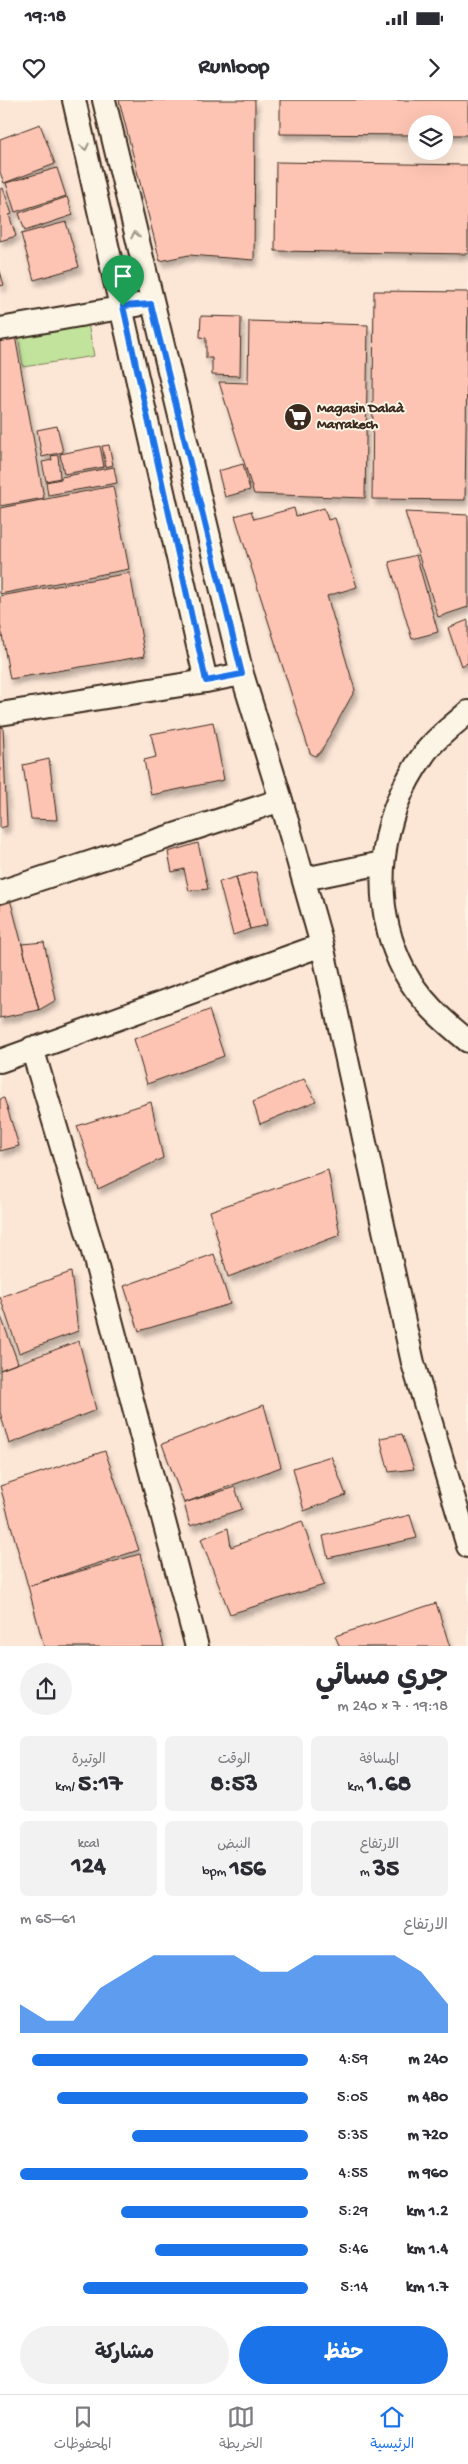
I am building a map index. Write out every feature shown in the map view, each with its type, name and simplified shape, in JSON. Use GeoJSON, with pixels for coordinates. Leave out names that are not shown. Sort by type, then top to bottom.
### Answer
{"type":"FeatureCollection","features":[{"type":"Feature","properties":{"kind":"street"},"geometry":{"type":"LineString","coordinates":[[74,100],[123,306],[206,681]]}},
{"type":"Feature","properties":{"kind":"street"},"geometry":{"type":"LineString","coordinates":[[104,100],[151,304],[242,674],[281,800],[322,945],[413,1363],[468,1546]]}},
{"type":"Feature","properties":{"kind":"street"},"geometry":{"type":"LineString","coordinates":[[0,329],[123,306],[151,304]]}},
{"type":"Feature","properties":{"kind":"street"},"geometry":{"type":"LineString","coordinates":[[0,714],[242,674]]}},
{"type":"Feature","properties":{"kind":"street"},"geometry":{"type":"LineString","coordinates":[[468,712],[424,753],[395,805],[382,864],[386,919],[404,971],[437,1016],[468,1041]]}},
{"type":"Feature","properties":{"kind":"street"},"geometry":{"type":"LineString","coordinates":[[0,892],[281,800]]}},
{"type":"Feature","properties":{"kind":"street"},"geometry":{"type":"LineString","coordinates":[[304,879],[382,864]]}},
{"type":"Feature","properties":{"kind":"street"},"geometry":{"type":"LineString","coordinates":[[0,1061],[322,945]]}},
{"type":"Feature","properties":{"kind":"street"},"geometry":{"type":"LineString","coordinates":[[32,1048],[92,1248],[197,1646]]}},
{"type":"Feature","properties":{"kind":"shaded area"},"geometry":{"type":"Polygon","coordinates":[[[0,100],[468,100],[468,1646],[0,1646],[0,100]]]}},
{"type":"Feature","properties":{"kind":"green space"},"geometry":{"type":"Polygon","coordinates":[[[87,318],[94,356],[23,367],[17,329],[87,318]]]}},
{"type":"Feature","properties":{"kind":"building"},"geometry":{"type":"Polygon","coordinates":[[[119,100],[255,100],[254,260],[189,255],[160,261],[119,100]]]}},
{"type":"Feature","properties":{"kind":"building"},"geometry":{"type":"Polygon","coordinates":[[[280,100],[468,100],[468,135],[453,135],[453,115],[408,115],[408,135],[280,134],[280,100]]]}},
{"type":"Feature","properties":{"kind":"building"},"geometry":{"type":"Polygon","coordinates":[[[40,124],[55,164],[4,183],[0,172],[0,139],[40,124]]]}},
{"type":"Feature","properties":{"kind":"building"},"geometry":{"type":"Polygon","coordinates":[[[276,162],[468,165],[468,254],[275,251],[276,162]]]}},
{"type":"Feature","properties":{"kind":"building"},"geometry":{"type":"Polygon","coordinates":[[[57,168],[66,196],[15,212],[6,183],[57,168]]]}},
{"type":"Feature","properties":{"kind":"building"},"geometry":{"type":"Polygon","coordinates":[[[3,188],[12,214],[9,215],[16,236],[0,241],[0,189],[3,188]]]}},
{"type":"Feature","properties":{"kind":"building"},"geometry":{"type":"Polygon","coordinates":[[[67,197],[73,215],[25,231],[19,213],[67,197]]]}},
{"type":"Feature","properties":{"kind":"building"},"geometry":{"type":"Polygon","coordinates":[[[66,222],[79,267],[34,280],[21,234],[66,222]]]}},
{"type":"Feature","properties":{"kind":"building"},"geometry":{"type":"Polygon","coordinates":[[[0,271],[4,285],[0,286],[0,271]]]}},
{"type":"Feature","properties":{"kind":"building"},"geometry":{"type":"Polygon","coordinates":[[[374,291],[468,292],[465,500],[372,499],[374,291]]]}},
{"type":"Feature","properties":{"kind":"building"},"geometry":{"type":"Polygon","coordinates":[[[201,316],[241,317],[240,376],[212,375],[212,358],[206,358],[206,338],[200,337],[201,316]]]}},
{"type":"Feature","properties":{"kind":"building","name":"Magasin Dalaà Marrakech"},"geometry":{"type":"Polygon","coordinates":[[[249,321],[368,325],[365,498],[254,494],[219,382],[248,383],[249,321]]]}},
{"type":"Feature","properties":{"kind":"building"},"geometry":{"type":"Polygon","coordinates":[[[14,330],[44,498],[0,506],[0,332],[14,330]]]}},
{"type":"Feature","properties":{"kind":"building"},"geometry":{"type":"Polygon","coordinates":[[[57,426],[63,452],[42,457],[37,430],[57,426]]]}},
{"type":"Feature","properties":{"kind":"building"},"geometry":{"type":"Polygon","coordinates":[[[109,445],[113,465],[106,467],[102,446],[109,445]]]}},
{"type":"Feature","properties":{"kind":"building"},"geometry":{"type":"Polygon","coordinates":[[[100,446],[104,467],[64,474],[60,454],[100,446]]]}},
{"type":"Feature","properties":{"kind":"building"},"geometry":{"type":"Polygon","coordinates":[[[58,455],[60,478],[46,481],[42,462],[52,460],[51,456],[58,455]]]}},
{"type":"Feature","properties":{"kind":"building"},"geometry":{"type":"Polygon","coordinates":[[[243,464],[250,490],[225,497],[218,471],[243,464]]]}},
{"type":"Feature","properties":{"kind":"building"},"geometry":{"type":"Polygon","coordinates":[[[114,467],[117,483],[48,495],[46,482],[61,479],[61,477],[114,467]]]}},
{"type":"Feature","properties":{"kind":"building"},"geometry":{"type":"Polygon","coordinates":[[[113,486],[129,569],[0,594],[0,508],[113,486]]]}},
{"type":"Feature","properties":{"kind":"building"},"geometry":{"type":"Polygon","coordinates":[[[294,508],[296,516],[324,508],[328,520],[335,518],[357,587],[327,596],[355,690],[320,753],[315,756],[310,753],[235,516],[251,511],[254,519],[294,508]]]}},
{"type":"Feature","properties":{"kind":"building"},"geometry":{"type":"Polygon","coordinates":[[[405,512],[468,515],[468,607],[438,617],[405,512]]]}},
{"type":"Feature","properties":{"kind":"building"},"geometry":{"type":"Polygon","coordinates":[[[416,555],[438,632],[412,639],[389,562],[416,555]]]}},
{"type":"Feature","properties":{"kind":"building"},"geometry":{"type":"Polygon","coordinates":[[[130,573],[145,656],[10,679],[0,624],[0,596],[130,573]]]}},
{"type":"Feature","properties":{"kind":"building"},"geometry":{"type":"Polygon","coordinates":[[[468,620],[468,663],[461,666],[448,628],[468,620]]]}},
{"type":"Feature","properties":{"kind":"building"},"geometry":{"type":"Polygon","coordinates":[[[213,722],[224,780],[151,795],[144,760],[156,757],[151,734],[213,722]]]}},
{"type":"Feature","properties":{"kind":"building"},"geometry":{"type":"Polygon","coordinates":[[[3,727],[7,826],[0,828],[0,728],[3,727]]]}},
{"type":"Feature","properties":{"kind":"building"},"geometry":{"type":"Polygon","coordinates":[[[49,759],[57,820],[31,819],[23,765],[49,759]]]}},
{"type":"Feature","properties":{"kind":"building"},"geometry":{"type":"Polygon","coordinates":[[[198,843],[208,889],[189,891],[184,869],[172,872],[168,852],[198,843]]]}},
{"type":"Feature","properties":{"kind":"building"},"geometry":{"type":"Polygon","coordinates":[[[256,872],[267,925],[250,929],[236,877],[256,872]]]}},
{"type":"Feature","properties":{"kind":"building"},"geometry":{"type":"Polygon","coordinates":[[[236,877],[250,929],[233,935],[219,882],[236,877]]]}},
{"type":"Feature","properties":{"kind":"building"},"geometry":{"type":"Polygon","coordinates":[[[10,899],[39,1010],[0,1018],[0,902],[10,899]]]}},
{"type":"Feature","properties":{"kind":"building"},"geometry":{"type":"Polygon","coordinates":[[[44,942],[56,1000],[39,1010],[22,944],[44,942]]]}},
{"type":"Feature","properties":{"kind":"building"},"geometry":{"type":"Polygon","coordinates":[[[209,1010],[224,1056],[147,1084],[134,1039],[209,1010]]]}},
{"type":"Feature","properties":{"kind":"building"},"geometry":{"type":"Polygon","coordinates":[[[304,1079],[316,1101],[260,1124],[253,1102],[304,1079]]]}},
{"type":"Feature","properties":{"kind":"building"},"geometry":{"type":"Polygon","coordinates":[[[4,1098],[19,1146],[0,1151],[0,1099],[4,1098]]]}},
{"type":"Feature","properties":{"kind":"building"},"geometry":{"type":"Polygon","coordinates":[[[151,1102],[163,1158],[98,1189],[77,1126],[151,1102]]]}},
{"type":"Feature","properties":{"kind":"building"},"geometry":{"type":"Polygon","coordinates":[[[328,1170],[340,1235],[228,1277],[210,1211],[328,1170]]]}},
{"type":"Feature","properties":{"kind":"building"},"geometry":{"type":"Polygon","coordinates":[[[214,1254],[230,1304],[139,1331],[124,1286],[214,1254]]]}},
{"type":"Feature","properties":{"kind":"building"},"geometry":{"type":"Polygon","coordinates":[[[71,1272],[78,1331],[19,1353],[0,1297],[71,1272]]]}},
{"type":"Feature","properties":{"kind":"building"},"geometry":{"type":"Polygon","coordinates":[[[0,1314],[18,1363],[0,1370],[0,1314]]]}},
{"type":"Feature","properties":{"kind":"building"},"geometry":{"type":"Polygon","coordinates":[[[79,1341],[96,1410],[9,1444],[0,1412],[0,1370],[79,1341]]]}},
{"type":"Feature","properties":{"kind":"building"},"geometry":{"type":"Polygon","coordinates":[[[264,1405],[281,1467],[184,1503],[162,1444],[264,1405]]]}},
{"type":"Feature","properties":{"kind":"building"},"geometry":{"type":"Polygon","coordinates":[[[402,1434],[414,1469],[389,1472],[380,1438],[402,1434]]]}},
{"type":"Feature","properties":{"kind":"building"},"geometry":{"type":"Polygon","coordinates":[[[105,1451],[139,1550],[28,1586],[0,1486],[105,1451]]]}},
{"type":"Feature","properties":{"kind":"building"},"geometry":{"type":"Polygon","coordinates":[[[331,1456],[346,1495],[304,1511],[293,1468],[331,1456]]]}},
{"type":"Feature","properties":{"kind":"building"},"geometry":{"type":"Polygon","coordinates":[[[235,1487],[242,1509],[190,1526],[184,1503],[235,1487]]]}},
{"type":"Feature","properties":{"kind":"building"},"geometry":{"type":"Polygon","coordinates":[[[410,1515],[417,1538],[328,1558],[323,1536],[410,1515]]]}},
{"type":"Feature","properties":{"kind":"building"},"geometry":{"type":"Polygon","coordinates":[[[302,1521],[324,1585],[230,1614],[201,1539],[228,1528],[231,1547],[302,1521]]]}},
{"type":"Feature","properties":{"kind":"building"},"geometry":{"type":"Polygon","coordinates":[[[140,1554],[164,1646],[44,1646],[28,1586],[140,1554]]]}},
{"type":"Feature","properties":{"kind":"building"},"geometry":{"type":"Polygon","coordinates":[[[436,1603],[450,1646],[340,1646],[335,1636],[436,1603]]]}},
{"type":"Feature","properties":{"kind":"place","name":"Magasin Dalaà Marrakech"},"geometry":{"type":"Point","coordinates":[298,417]}},
{"type":"Feature","properties":{"kind":"route"},"geometry":{"type":"LineString","coordinates":[[151,304],[242,674],[206,681],[123,306],[151,304]]}}]}
